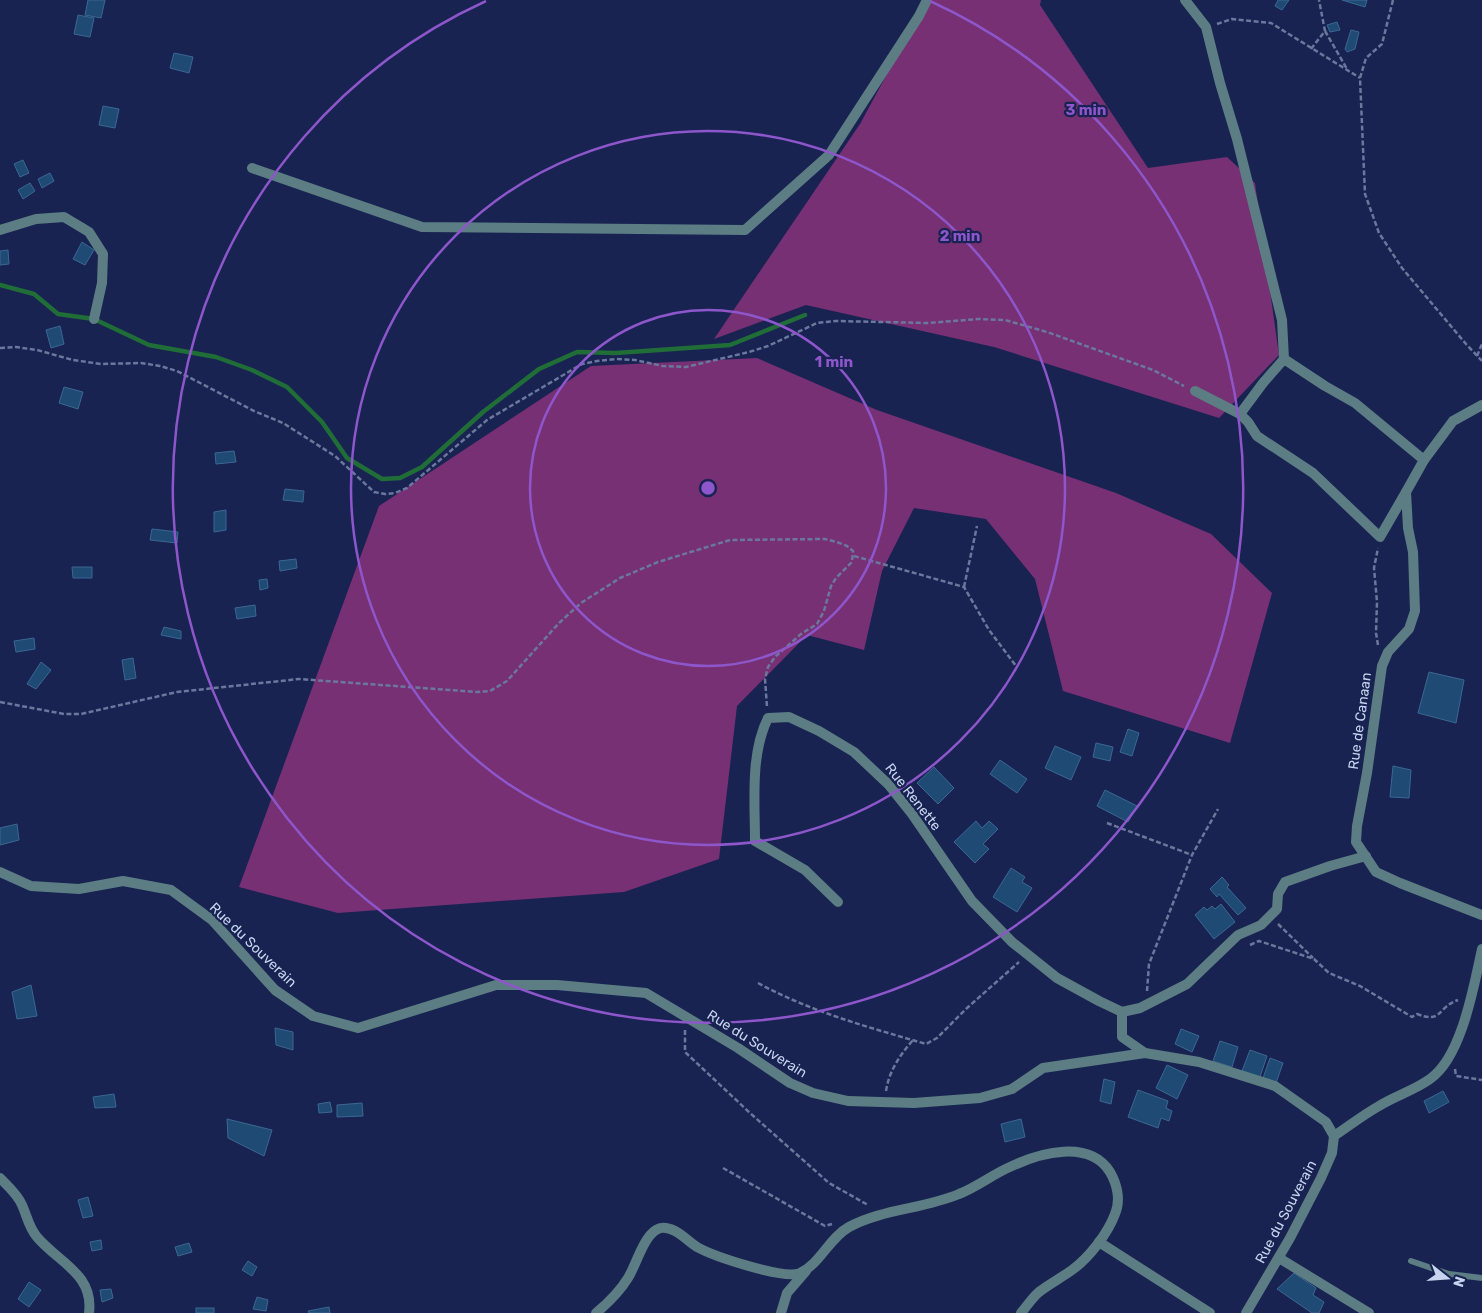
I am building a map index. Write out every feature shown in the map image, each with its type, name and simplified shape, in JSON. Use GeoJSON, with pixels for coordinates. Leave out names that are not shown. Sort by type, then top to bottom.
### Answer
{"type":"FeatureCollection","features":[{"type":"Feature","properties":{"kind":"street"},"geometry":{"type":"LineString","coordinates":[[252,168],[422,227],[745,230],[829,155],[919,16],[927,0]]}},
{"type":"Feature","properties":{"kind":"street"},"geometry":{"type":"LineString","coordinates":[[1185,0],[1206,27],[1220,83],[1238,139],[1282,320],[1284,359],[1240,414]]}},
{"type":"Feature","properties":{"kind":"street"},"geometry":{"type":"LineString","coordinates":[[0,230],[36,219],[64,217],[88,232],[103,254],[102,283],[94,319]]}},
{"type":"Feature","properties":{"kind":"street"},"geometry":{"type":"LineString","coordinates":[[1284,359],[1325,386],[1355,402],[1424,460]]}},
{"type":"Feature","properties":{"kind":"street"},"geometry":{"type":"LineString","coordinates":[[1194,391],[1240,414],[1257,436],[1313,473],[1380,537],[1424,460],[1453,421],[1482,405]]}},
{"type":"Feature","properties":{"kind":"street","name":"Rue de Canaan"},"geometry":{"type":"LineString","coordinates":[[1406,492],[1408,528],[1413,552],[1416,611],[1409,628],[1388,652],[1382,666],[1367,772],[1356,826],[1356,842],[1376,872],[1482,915]]}},
{"type":"Feature","properties":{"kind":"street","name":"Rue Renette"},"geometry":{"type":"LineString","coordinates":[[768,718],[789,717],[854,752],[888,784],[912,814],[972,901],[1012,942],[1057,978],[1098,1002],[1122,1012]]}},
{"type":"Feature","properties":{"kind":"street"},"geometry":{"type":"LineString","coordinates":[[768,718],[761,732],[756,758],[754,841],[805,870],[838,902]]}},
{"type":"Feature","properties":{"kind":"street"},"geometry":{"type":"LineString","coordinates":[[1145,1053],[1122,1037],[1122,1012],[1140,1008],[1188,984],[1232,940],[1238,935],[1261,925],[1277,909],[1278,894],[1285,882],[1366,856]]}},
{"type":"Feature","properties":{"kind":"street","name":"Rue du Souverain"},"geometry":{"type":"LineString","coordinates":[[0,872],[31,886],[79,889],[123,881],[171,890],[212,920],[275,990],[314,1016],[358,1028],[496,985],[557,985],[646,993],[738,1048],[790,1083],[813,1094],[848,1101],[914,1103],[980,1098],[1012,1089],[1043,1068],[1145,1053],[1199,1062],[1275,1086],[1326,1122],[1334,1136],[1332,1153],[1279,1258],[1246,1313]]}},
{"type":"Feature","properties":{"kind":"street"},"geometry":{"type":"LineString","coordinates":[[1334,1136],[1378,1106],[1431,1078],[1449,1057],[1471,999],[1482,949]]}},
{"type":"Feature","properties":{"kind":"street"},"geometry":{"type":"LineString","coordinates":[[780,1313],[787,1294],[848,1228],[884,1215],[924,1206],[960,1194],[1010,1166],[1030,1159],[1052,1153],[1081,1152],[1098,1160],[1107,1168],[1114,1180],[1118,1194],[1116,1213],[1099,1242],[1074,1268],[1038,1293],[1021,1313]]}},
{"type":"Feature","properties":{"kind":"street"},"geometry":{"type":"LineString","coordinates":[[0,1178],[19,1199],[28,1223],[36,1237],[83,1281],[90,1295],[89,1313]]}},
{"type":"Feature","properties":{"kind":"street"},"geometry":{"type":"LineString","coordinates":[[596,1313],[608,1303],[628,1278],[647,1241],[654,1231],[660,1228],[676,1231],[697,1247],[717,1255],[782,1274],[798,1274],[810,1267]]}},
{"type":"Feature","properties":{"kind":"street"},"geometry":{"type":"LineString","coordinates":[[1099,1242],[1210,1313]]}},
{"type":"Feature","properties":{"kind":"street"},"geometry":{"type":"LineString","coordinates":[[1279,1258],[1369,1313]]}},
{"type":"Feature","properties":{"kind":"lane"},"geometry":{"type":"LineString","coordinates":[[1411,1261],[1449,1274],[1482,1278]]}},
{"type":"Feature","properties":{"kind":"path"},"geometry":{"type":"LineString","coordinates":[[1319,0],[1325,31],[1348,70]]}},
{"type":"Feature","properties":{"kind":"path"},"geometry":{"type":"LineString","coordinates":[[1393,0],[1382,44],[1366,58],[1360,78],[1365,194],[1379,233],[1402,268],[1482,361]]}},
{"type":"Feature","properties":{"kind":"path"},"geometry":{"type":"LineString","coordinates":[[1206,27],[1232,19],[1271,23],[1360,78]]}},
{"type":"Feature","properties":{"kind":"path"},"geometry":{"type":"LineString","coordinates":[[1311,49],[1325,31]]}},
{"type":"Feature","properties":{"kind":"path"},"geometry":{"type":"LineString","coordinates":[[0,348],[16,347],[37,350],[73,360],[101,364],[140,363],[178,371],[254,411],[283,423],[335,456],[374,492],[385,494],[395,493],[407,488],[487,420],[582,364],[616,359],[635,360],[663,366],[686,367],[768,346],[816,323],[836,321],[928,323],[978,319],[1005,320],[1046,332],[1153,370],[1194,391]]}},
{"type":"Feature","properties":{"kind":"path"},"geometry":{"type":"LineString","coordinates":[[1477,356],[1482,344]]}},
{"type":"Feature","properties":{"kind":"path"},"geometry":{"type":"LineString","coordinates":[[977,526],[964,587],[989,630],[1016,666]]}},
{"type":"Feature","properties":{"kind":"path"},"geometry":{"type":"LineString","coordinates":[[1380,537],[1374,568],[1377,602],[1376,633],[1382,666]]}},
{"type":"Feature","properties":{"kind":"path"},"geometry":{"type":"LineString","coordinates":[[0,702],[64,714],[81,714],[177,692],[299,679],[477,692],[490,690],[498,687],[516,673],[559,623],[581,603],[620,578],[658,562],[730,540],[825,539],[848,546],[853,551],[852,562],[836,578],[831,586],[824,611],[817,624],[801,634],[775,657],[768,667],[765,680],[768,718]]}},
{"type":"Feature","properties":{"kind":"path"},"geometry":{"type":"LineString","coordinates":[[854,556],[964,587]]}},
{"type":"Feature","properties":{"kind":"path"},"geometry":{"type":"LineString","coordinates":[[1147,1005],[1148,964],[1192,855],[1218,809]]}},
{"type":"Feature","properties":{"kind":"path"},"geometry":{"type":"LineString","coordinates":[[1107,823],[1192,855]]}},
{"type":"Feature","properties":{"kind":"path"},"geometry":{"type":"LineString","coordinates":[[1270,916],[1330,973],[1360,986],[1412,1017],[1417,1014],[1428,1018],[1436,1017],[1449,1003],[1471,999]]}},
{"type":"Feature","properties":{"kind":"path"},"geometry":{"type":"LineString","coordinates":[[1232,940],[1250,945],[1259,941],[1314,959]]}},
{"type":"Feature","properties":{"kind":"path"},"geometry":{"type":"LineString","coordinates":[[758,983],[787,999],[825,1014],[926,1044],[938,1038],[966,1008],[1027,954]]}},
{"type":"Feature","properties":{"kind":"path"},"geometry":{"type":"LineString","coordinates":[[687,1017],[684,1034],[685,1052],[750,1113],[830,1183],[884,1215]]}},
{"type":"Feature","properties":{"kind":"path"},"geometry":{"type":"LineString","coordinates":[[884,1102],[888,1079],[900,1055],[913,1040]]}},
{"type":"Feature","properties":{"kind":"path"},"geometry":{"type":"LineString","coordinates":[[1449,1057],[1455,1068],[1456,1076],[1482,1080]]}},
{"type":"Feature","properties":{"kind":"path"},"geometry":{"type":"LineString","coordinates":[[723,1168],[825,1226],[834,1224],[848,1228]]}},
{"type":"Feature","properties":{"kind":"shaded area"},"geometry":{"type":"Polygon","coordinates":[[[927,0],[1041,0],[1040,5],[1148,168],[1227,157],[1255,183],[1279,355],[1219,418],[994,347],[806,305],[714,339],[860,124],[927,0]]]}},
{"type":"Feature","properties":{"kind":"shaded area"},"geometry":{"type":"Polygon","coordinates":[[[757,358],[877,410],[1116,493],[1211,534],[1272,593],[1230,743],[1063,691],[1035,579],[986,519],[914,508],[882,571],[864,650],[807,635],[737,706],[719,859],[624,892],[338,913],[239,887],[379,506],[591,366],[757,358]]]}},
{"type":"Feature","properties":{"kind":"building"},"geometry":{"type":"Polygon","coordinates":[[[88,0],[105,0],[101,18],[85,15],[88,0]]]}},
{"type":"Feature","properties":{"kind":"building"},"geometry":{"type":"Polygon","coordinates":[[[1278,0],[1289,0],[1282,10],[1275,6],[1278,0]]]}},
{"type":"Feature","properties":{"kind":"building"},"geometry":{"type":"Polygon","coordinates":[[[1342,0],[1367,0],[1365,7],[1342,0]]]}},
{"type":"Feature","properties":{"kind":"building"},"geometry":{"type":"Polygon","coordinates":[[[78,15],[94,18],[90,37],[74,34],[78,15]]]}},
{"type":"Feature","properties":{"kind":"building"},"geometry":{"type":"Polygon","coordinates":[[[1337,22],[1340,30],[1330,32],[1327,25],[1337,22]]]}},
{"type":"Feature","properties":{"kind":"building"},"geometry":{"type":"Polygon","coordinates":[[[1351,30],[1359,32],[1355,49],[1347,52],[1345,49],[1351,30]]]}},
{"type":"Feature","properties":{"kind":"building"},"geometry":{"type":"Polygon","coordinates":[[[174,53],[193,57],[189,73],[170,68],[174,53]]]}},
{"type":"Feature","properties":{"kind":"building"},"geometry":{"type":"Polygon","coordinates":[[[103,106],[119,109],[115,128],[99,125],[103,106]]]}},
{"type":"Feature","properties":{"kind":"building"},"geometry":{"type":"Polygon","coordinates":[[[23,160],[29,173],[20,177],[14,164],[23,160]]]}},
{"type":"Feature","properties":{"kind":"building"},"geometry":{"type":"Polygon","coordinates":[[[50,173],[54,181],[42,188],[38,179],[50,173]]]}},
{"type":"Feature","properties":{"kind":"building"},"geometry":{"type":"Polygon","coordinates":[[[30,183],[35,191],[23,199],[18,190],[30,183]]]}},
{"type":"Feature","properties":{"kind":"building"},"geometry":{"type":"Polygon","coordinates":[[[82,242],[94,250],[85,265],[73,259],[82,242]]]}},
{"type":"Feature","properties":{"kind":"building"},"geometry":{"type":"Polygon","coordinates":[[[8,250],[9,264],[0,265],[0,251],[8,250]]]}},
{"type":"Feature","properties":{"kind":"building"},"geometry":{"type":"Polygon","coordinates":[[[60,326],[64,344],[51,348],[46,330],[60,326]]]}},
{"type":"Feature","properties":{"kind":"building"},"geometry":{"type":"Polygon","coordinates":[[[64,387],[83,392],[78,409],[59,403],[64,387]]]}},
{"type":"Feature","properties":{"kind":"building"},"geometry":{"type":"Polygon","coordinates":[[[234,451],[236,462],[216,464],[215,453],[234,451]]]}},
{"type":"Feature","properties":{"kind":"building"},"geometry":{"type":"Polygon","coordinates":[[[285,489],[304,491],[303,502],[283,500],[285,489]]]}},
{"type":"Feature","properties":{"kind":"building"},"geometry":{"type":"Polygon","coordinates":[[[226,510],[226,530],[214,532],[214,512],[226,510]]]}},
{"type":"Feature","properties":{"kind":"building"},"geometry":{"type":"Polygon","coordinates":[[[152,529],[178,532],[177,543],[150,540],[152,529]]]}},
{"type":"Feature","properties":{"kind":"building"},"geometry":{"type":"Polygon","coordinates":[[[296,559],[297,568],[280,571],[279,561],[296,559]]]}},
{"type":"Feature","properties":{"kind":"building"},"geometry":{"type":"Polygon","coordinates":[[[72,567],[92,567],[92,578],[73,578],[72,567]]]}},
{"type":"Feature","properties":{"kind":"building"},"geometry":{"type":"Polygon","coordinates":[[[267,579],[268,588],[260,590],[259,580],[267,579]]]}},
{"type":"Feature","properties":{"kind":"building"},"geometry":{"type":"Polygon","coordinates":[[[255,605],[256,616],[237,619],[235,608],[255,605]]]}},
{"type":"Feature","properties":{"kind":"building"},"geometry":{"type":"Polygon","coordinates":[[[164,627],[181,631],[181,639],[161,635],[164,627]]]}},
{"type":"Feature","properties":{"kind":"building"},"geometry":{"type":"Polygon","coordinates":[[[34,638],[35,649],[16,652],[14,641],[34,638]]]}},
{"type":"Feature","properties":{"kind":"building"},"geometry":{"type":"Polygon","coordinates":[[[133,658],[136,678],[125,680],[122,660],[133,658]]]}},
{"type":"Feature","properties":{"kind":"building"},"geometry":{"type":"Polygon","coordinates":[[[41,662],[51,670],[36,689],[27,684],[41,662]]]}},
{"type":"Feature","properties":{"kind":"building"},"geometry":{"type":"Polygon","coordinates":[[[1429,672],[1464,680],[1456,723],[1418,713],[1429,672]]]}},
{"type":"Feature","properties":{"kind":"building"},"geometry":{"type":"Polygon","coordinates":[[[1128,729],[1139,733],[1132,756],[1120,752],[1128,729]]]}},
{"type":"Feature","properties":{"kind":"building"},"geometry":{"type":"Polygon","coordinates":[[[1096,743],[1113,747],[1110,761],[1093,757],[1096,743]]]}},
{"type":"Feature","properties":{"kind":"building"},"geometry":{"type":"Polygon","coordinates":[[[1055,746],[1081,757],[1071,780],[1045,768],[1055,746]]]}},
{"type":"Feature","properties":{"kind":"building"},"geometry":{"type":"Polygon","coordinates":[[[1000,760],[1027,779],[1017,793],[990,774],[1000,760]]]}},
{"type":"Feature","properties":{"kind":"building"},"geometry":{"type":"Polygon","coordinates":[[[1393,766],[1411,770],[1409,798],[1390,797],[1393,766]]]}},
{"type":"Feature","properties":{"kind":"building"},"geometry":{"type":"Polygon","coordinates":[[[934,767],[954,788],[938,804],[917,783],[934,767]]]}},
{"type":"Feature","properties":{"kind":"building"},"geometry":{"type":"Polygon","coordinates":[[[1105,790],[1137,806],[1128,822],[1097,806],[1105,790]]]}},
{"type":"Feature","properties":{"kind":"building"},"geometry":{"type":"Polygon","coordinates":[[[976,821],[982,828],[989,821],[998,829],[983,844],[989,849],[975,863],[954,842],[976,821]]]}},
{"type":"Feature","properties":{"kind":"building"},"geometry":{"type":"Polygon","coordinates":[[[17,824],[19,840],[0,845],[0,828],[17,824]]]}},
{"type":"Feature","properties":{"kind":"building"},"geometry":{"type":"Polygon","coordinates":[[[1011,868],[1025,877],[1022,882],[1032,888],[1017,912],[993,897],[1011,868]]]}},
{"type":"Feature","properties":{"kind":"building"},"geometry":{"type":"Polygon","coordinates":[[[1222,877],[1229,885],[1227,887],[1246,908],[1238,915],[1219,894],[1217,897],[1210,889],[1222,877]]]}},
{"type":"Feature","properties":{"kind":"building"},"geometry":{"type":"Polygon","coordinates":[[[1221,904],[1235,922],[1214,939],[1195,915],[1204,907],[1207,910],[1212,906],[1215,909],[1221,904]]]}},
{"type":"Feature","properties":{"kind":"building"},"geometry":{"type":"Polygon","coordinates":[[[31,985],[37,1016],[17,1019],[12,992],[31,985]]]}},
{"type":"Feature","properties":{"kind":"building"},"geometry":{"type":"Polygon","coordinates":[[[275,1028],[293,1032],[293,1050],[276,1045],[275,1028]]]}},
{"type":"Feature","properties":{"kind":"building"},"geometry":{"type":"Polygon","coordinates":[[[1181,1029],[1199,1036],[1192,1052],[1175,1044],[1181,1029]]]}},
{"type":"Feature","properties":{"kind":"building"},"geometry":{"type":"Polygon","coordinates":[[[1220,1041],[1238,1047],[1232,1067],[1213,1061],[1220,1041]]]}},
{"type":"Feature","properties":{"kind":"building"},"geometry":{"type":"Polygon","coordinates":[[[1250,1050],[1267,1056],[1260,1077],[1242,1071],[1250,1050]]]}},
{"type":"Feature","properties":{"kind":"building"},"geometry":{"type":"Polygon","coordinates":[[[1270,1058],[1283,1063],[1275,1086],[1262,1081],[1270,1058]]]}},
{"type":"Feature","properties":{"kind":"building"},"geometry":{"type":"Polygon","coordinates":[[[1167,1065],[1188,1075],[1177,1099],[1156,1088],[1167,1065]]]}},
{"type":"Feature","properties":{"kind":"building"},"geometry":{"type":"Polygon","coordinates":[[[1104,1079],[1115,1082],[1111,1104],[1100,1101],[1104,1079]]]}},
{"type":"Feature","properties":{"kind":"building"},"geometry":{"type":"Polygon","coordinates":[[[1138,1090],[1168,1101],[1166,1108],[1172,1111],[1169,1121],[1161,1118],[1158,1128],[1128,1117],[1138,1090]]]}},
{"type":"Feature","properties":{"kind":"building"},"geometry":{"type":"Polygon","coordinates":[[[1443,1091],[1449,1102],[1429,1113],[1424,1101],[1443,1091]]]}},
{"type":"Feature","properties":{"kind":"building"},"geometry":{"type":"Polygon","coordinates":[[[114,1094],[116,1107],[95,1108],[93,1097],[114,1094]]]}},
{"type":"Feature","properties":{"kind":"building"},"geometry":{"type":"Polygon","coordinates":[[[330,1102],[332,1112],[319,1113],[318,1104],[330,1102]]]}},
{"type":"Feature","properties":{"kind":"building"},"geometry":{"type":"Polygon","coordinates":[[[362,1103],[363,1116],[337,1117],[337,1105],[362,1103]]]}},
{"type":"Feature","properties":{"kind":"building"},"geometry":{"type":"Polygon","coordinates":[[[227,1119],[272,1130],[264,1156],[228,1138],[227,1119]]]}},
{"type":"Feature","properties":{"kind":"building"},"geometry":{"type":"Polygon","coordinates":[[[1021,1119],[1025,1137],[1005,1142],[1001,1124],[1021,1119]]]}},
{"type":"Feature","properties":{"kind":"building"},"geometry":{"type":"Polygon","coordinates":[[[88,1197],[93,1216],[83,1218],[78,1200],[88,1197]]]}},
{"type":"Feature","properties":{"kind":"building"},"geometry":{"type":"Polygon","coordinates":[[[101,1240],[102,1249],[92,1251],[90,1242],[101,1240]]]}},
{"type":"Feature","properties":{"kind":"building"},"geometry":{"type":"Polygon","coordinates":[[[189,1243],[192,1252],[178,1256],[175,1247],[189,1243]]]}},
{"type":"Feature","properties":{"kind":"building"},"geometry":{"type":"Polygon","coordinates":[[[248,1261],[257,1267],[252,1276],[242,1270],[248,1261]]]}},
{"type":"Feature","properties":{"kind":"building"},"geometry":{"type":"Polygon","coordinates":[[[1294,1273],[1316,1288],[1313,1295],[1324,1302],[1319,1313],[1312,1313],[1277,1289],[1294,1273]]]}},
{"type":"Feature","properties":{"kind":"building"},"geometry":{"type":"Polygon","coordinates":[[[29,1282],[41,1290],[29,1307],[18,1299],[29,1282]]]}},
{"type":"Feature","properties":{"kind":"building"},"geometry":{"type":"Polygon","coordinates":[[[111,1289],[113,1298],[102,1302],[100,1290],[111,1289]]]}},
{"type":"Feature","properties":{"kind":"building"},"geometry":{"type":"Polygon","coordinates":[[[257,1297],[268,1300],[266,1311],[253,1309],[257,1297]]]}},
{"type":"Feature","properties":{"kind":"building"},"geometry":{"type":"Polygon","coordinates":[[[329,1307],[330,1313],[309,1313],[308,1311],[329,1307]]]}},
{"type":"Feature","properties":{"kind":"building"},"geometry":{"type":"Polygon","coordinates":[[[196,1308],[214,1308],[214,1313],[196,1313],[196,1308]]]}},
{"type":"Feature","properties":{"kind":"waterway"},"geometry":{"type":"LineString","coordinates":[[0,285],[34,294],[58,314],[94,319],[149,345],[216,357],[252,370],[287,387],[322,422],[347,458],[382,479],[400,478],[422,467],[483,412],[539,369],[577,352],[616,353],[730,345],[805,315]]}}]}
